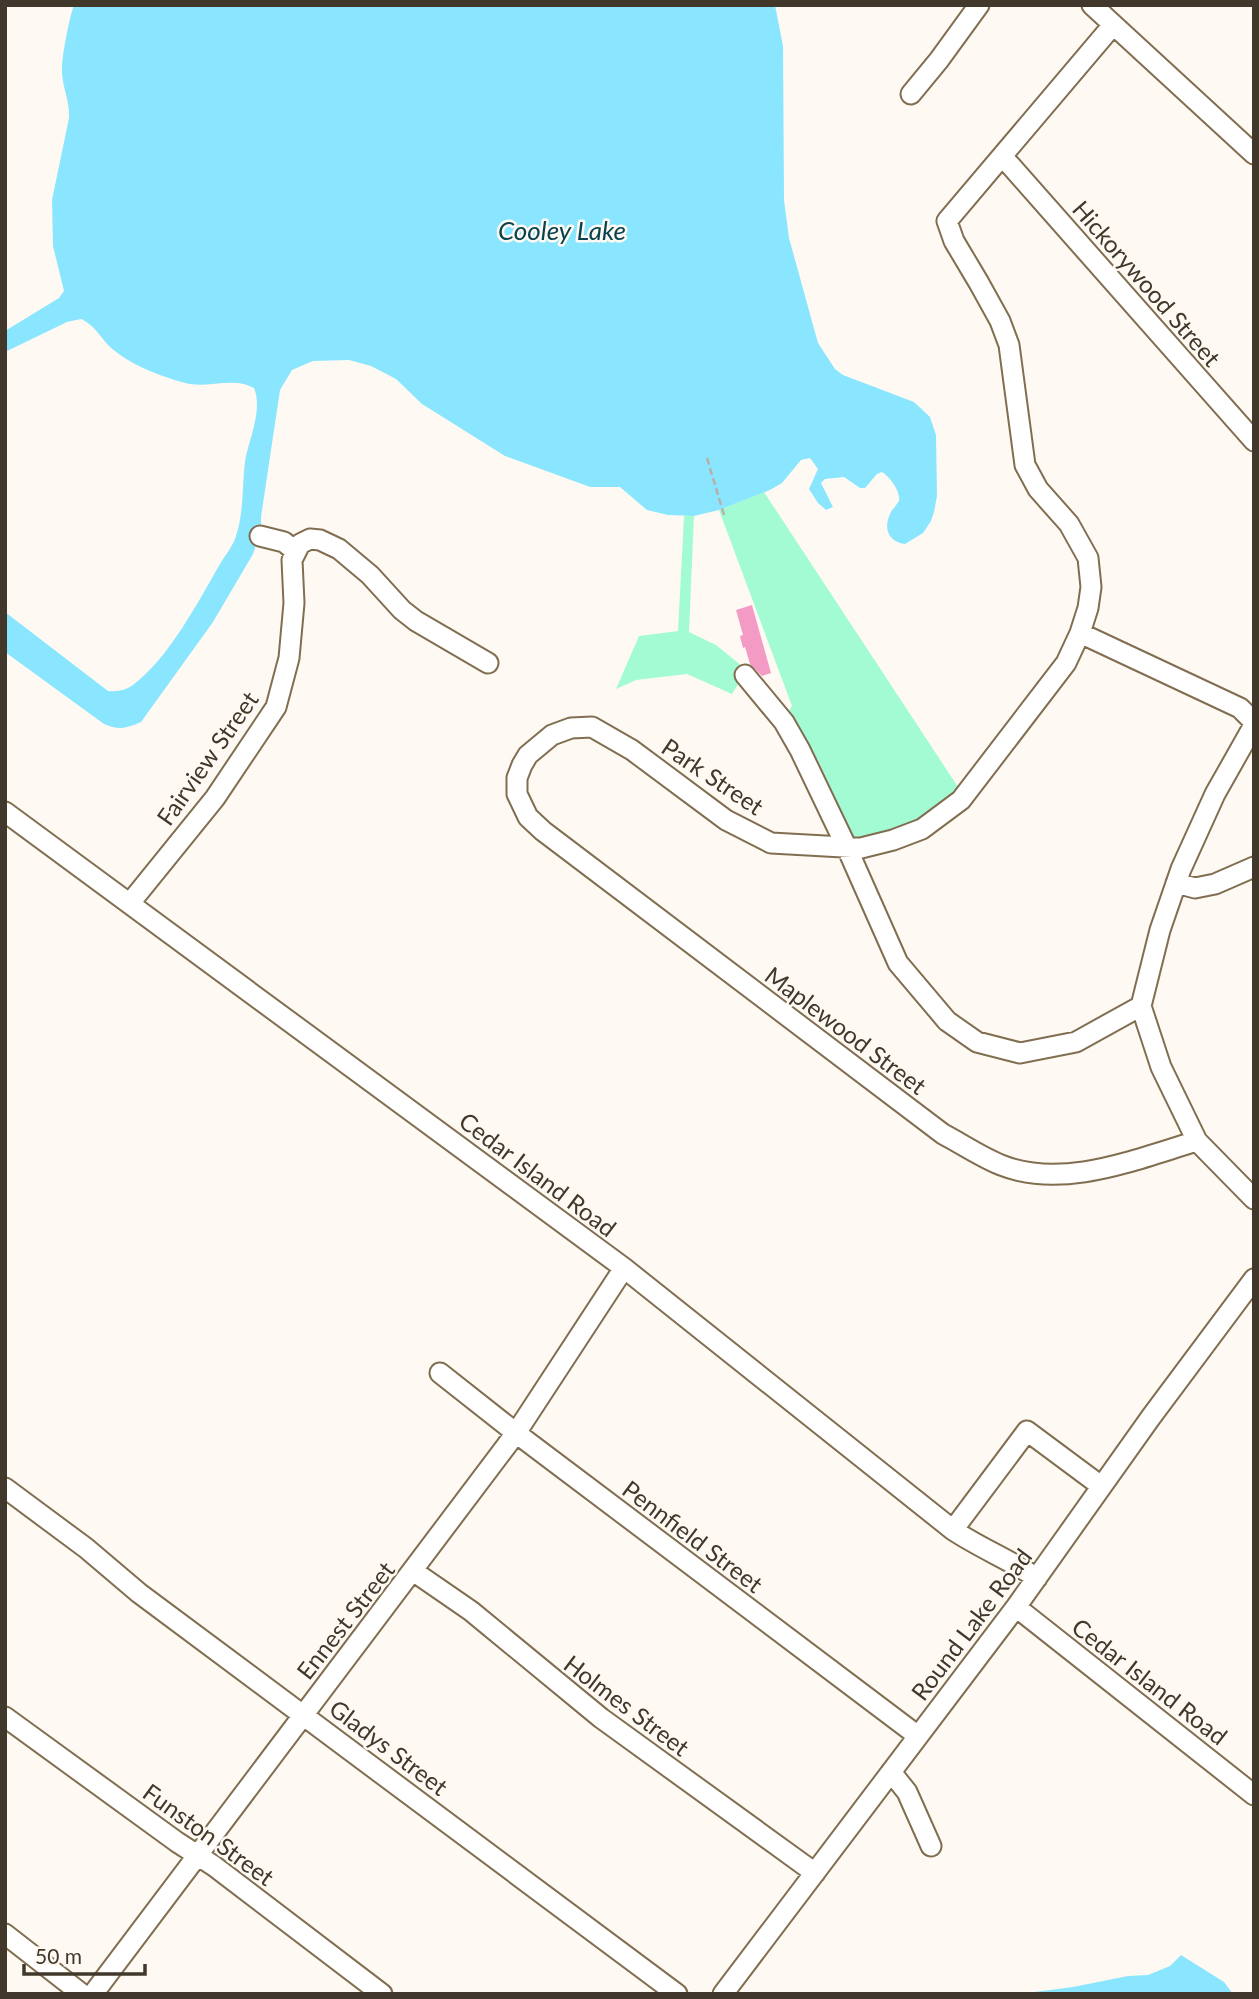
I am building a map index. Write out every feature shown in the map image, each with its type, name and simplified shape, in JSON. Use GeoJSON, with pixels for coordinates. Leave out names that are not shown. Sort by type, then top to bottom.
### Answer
{"type":"FeatureCollection","features":[{"type":"Feature","properties":{"kind":"street"},"geometry":{"type":"LineString","coordinates":[[911,94],[979,5]]}},
{"type":"Feature","properties":{"kind":"street"},"geometry":{"type":"LineString","coordinates":[[1093,5],[1254,154]]}},
{"type":"Feature","properties":{"kind":"street"},"geometry":{"type":"LineString","coordinates":[[1003,157],[1113,25]]}},
{"type":"Feature","properties":{"kind":"street","name":"Hickorywood Street"},"geometry":{"type":"LineString","coordinates":[[1003,157],[1254,441]]}},
{"type":"Feature","properties":{"kind":"street","name":"Park Street"},"geometry":{"type":"LineString","coordinates":[[517,794],[517,778],[528,755],[534,749],[552,735],[571,728],[592,727],[632,750],[726,820],[771,843],[861,848],[922,829],[961,800],[1066,663],[1080,633],[1091,587],[1088,558],[1069,524],[1038,489],[1025,465],[1009,345],[989,302],[954,241],[947,221],[1003,157]]}},
{"type":"Feature","properties":{"kind":"street"},"geometry":{"type":"LineString","coordinates":[[260,536],[298,548],[310,539],[320,540],[339,549],[370,575],[402,610],[416,621],[488,663]]}},
{"type":"Feature","properties":{"kind":"street","name":"Fairview Street"},"geometry":{"type":"LineString","coordinates":[[130,904],[215,797],[276,707],[289,658],[294,603],[292,560],[298,548]]}},
{"type":"Feature","properties":{"kind":"street"},"geometry":{"type":"LineString","coordinates":[[1080,633],[1240,708],[1254,723],[1215,794],[1176,883],[1160,930],[1141,1006],[1161,1067],[1197,1141],[1254,1199]]}},
{"type":"Feature","properties":{"kind":"street"},"geometry":{"type":"LineString","coordinates":[[746,675],[784,722],[807,764],[898,963],[947,1021],[977,1042],[1020,1053],[1076,1042],[1141,1006]]}},
{"type":"Feature","properties":{"kind":"street","name":"Maplewood Street"},"geometry":{"type":"LineString","coordinates":[[517,794],[528,817],[543,831],[943,1134],[1002,1166],[1051,1176],[1109,1168],[1197,1141]]}},
{"type":"Feature","properties":{"kind":"street","name":"Cedar Island Road"},"geometry":{"type":"LineString","coordinates":[[5,812],[624,1268],[953,1530],[1037,1578]]}},
{"type":"Feature","properties":{"kind":"street"},"geometry":{"type":"LineString","coordinates":[[1176,883],[1195,888],[1215,884],[1254,867]]}},
{"type":"Feature","properties":{"kind":"street","name":"Ennest Street"},"geometry":{"type":"LineString","coordinates":[[93,1994],[516,1433],[624,1268]]}},
{"type":"Feature","properties":{"kind":"street","name":"Round Lake Road"},"geometry":{"type":"LineString","coordinates":[[723,1994],[1016,1607],[1101,1486],[1254,1279]]}},
{"type":"Feature","properties":{"kind":"street","name":"Pennfield Street"},"geometry":{"type":"LineString","coordinates":[[440,1373],[918,1736]]}},
{"type":"Feature","properties":{"kind":"street"},"geometry":{"type":"LineString","coordinates":[[953,1530],[1027,1431],[1101,1486]]}},
{"type":"Feature","properties":{"kind":"street","name":"Gladys Street"},"geometry":{"type":"LineString","coordinates":[[5,1488],[86,1548],[139,1593],[677,1994]]}},
{"type":"Feature","properties":{"kind":"street","name":"Holmes Street"},"geometry":{"type":"LineString","coordinates":[[413,1571],[471,1611],[612,1726],[815,1873]]}},
{"type":"Feature","properties":{"kind":"street","name":"Cedar Island Road"},"geometry":{"type":"LineString","coordinates":[[1016,1607],[1254,1795]]}},
{"type":"Feature","properties":{"kind":"street","name":"Funston Street"},"geometry":{"type":"LineString","coordinates":[[5,1717],[197,1854],[382,1994]]}},
{"type":"Feature","properties":{"kind":"street"},"geometry":{"type":"LineString","coordinates":[[891,1772],[907,1792],[930,1846]]}},
{"type":"Feature","properties":{"kind":"street"},"geometry":{"type":"LineString","coordinates":[[5,1934],[82,1994]]}},
{"type":"Feature","properties":{"kind":"path"},"geometry":{"type":"LineString","coordinates":[[707,458],[724,515]]}},
{"type":"Feature","properties":{"kind":"green space"},"geometry":{"type":"Polygon","coordinates":[[[764,492],[960,790],[911,827],[875,838],[849,839],[787,714],[792,706],[719,510],[764,492]]]}},
{"type":"Feature","properties":{"kind":"green space"},"geometry":{"type":"Polygon","coordinates":[[[684,516],[694,516],[689,632],[716,645],[747,670],[732,694],[687,674],[636,680],[616,689],[639,636],[678,631],[684,516]]]}},
{"type":"Feature","properties":{"kind":"water","name":"Cooley Lake"},"geometry":{"type":"Polygon","coordinates":[[[74,5],[775,5],[783,46],[784,200],[789,238],[818,343],[835,369],[843,375],[914,402],[930,417],[936,435],[937,496],[931,521],[923,533],[905,544],[890,536],[888,522],[899,497],[894,485],[882,472],[865,488],[860,488],[844,477],[825,479],[821,483],[833,507],[826,510],[809,489],[818,469],[810,458],[801,460],[782,483],[770,490],[719,510],[694,516],[668,515],[647,510],[620,487],[590,487],[505,456],[422,404],[396,379],[371,366],[349,360],[313,361],[292,370],[280,390],[261,530],[253,554],[213,622],[141,722],[123,728],[104,724],[5,652],[5,612],[108,691],[122,690],[133,685],[171,645],[235,540],[239,527],[245,461],[257,406],[254,388],[246,385],[185,383],[134,364],[116,352],[93,327],[81,319],[67,322],[5,352],[5,331],[59,298],[64,291],[53,246],[52,200],[69,118],[62,67],[74,5]]]}},
{"type":"Feature","properties":{"kind":"water"},"geometry":{"type":"Polygon","coordinates":[[[1181,1955],[1224,1982],[1233,1994],[1019,1994],[1148,1975],[1170,1966],[1181,1955]]]}},
{"type":"Feature","properties":{"kind":"building"},"geometry":{"type":"Polygon","coordinates":[[[752,605],[771,673],[762,676],[750,664],[745,647],[743,648],[740,636],[743,635],[736,610],[752,605]]]}}]}
